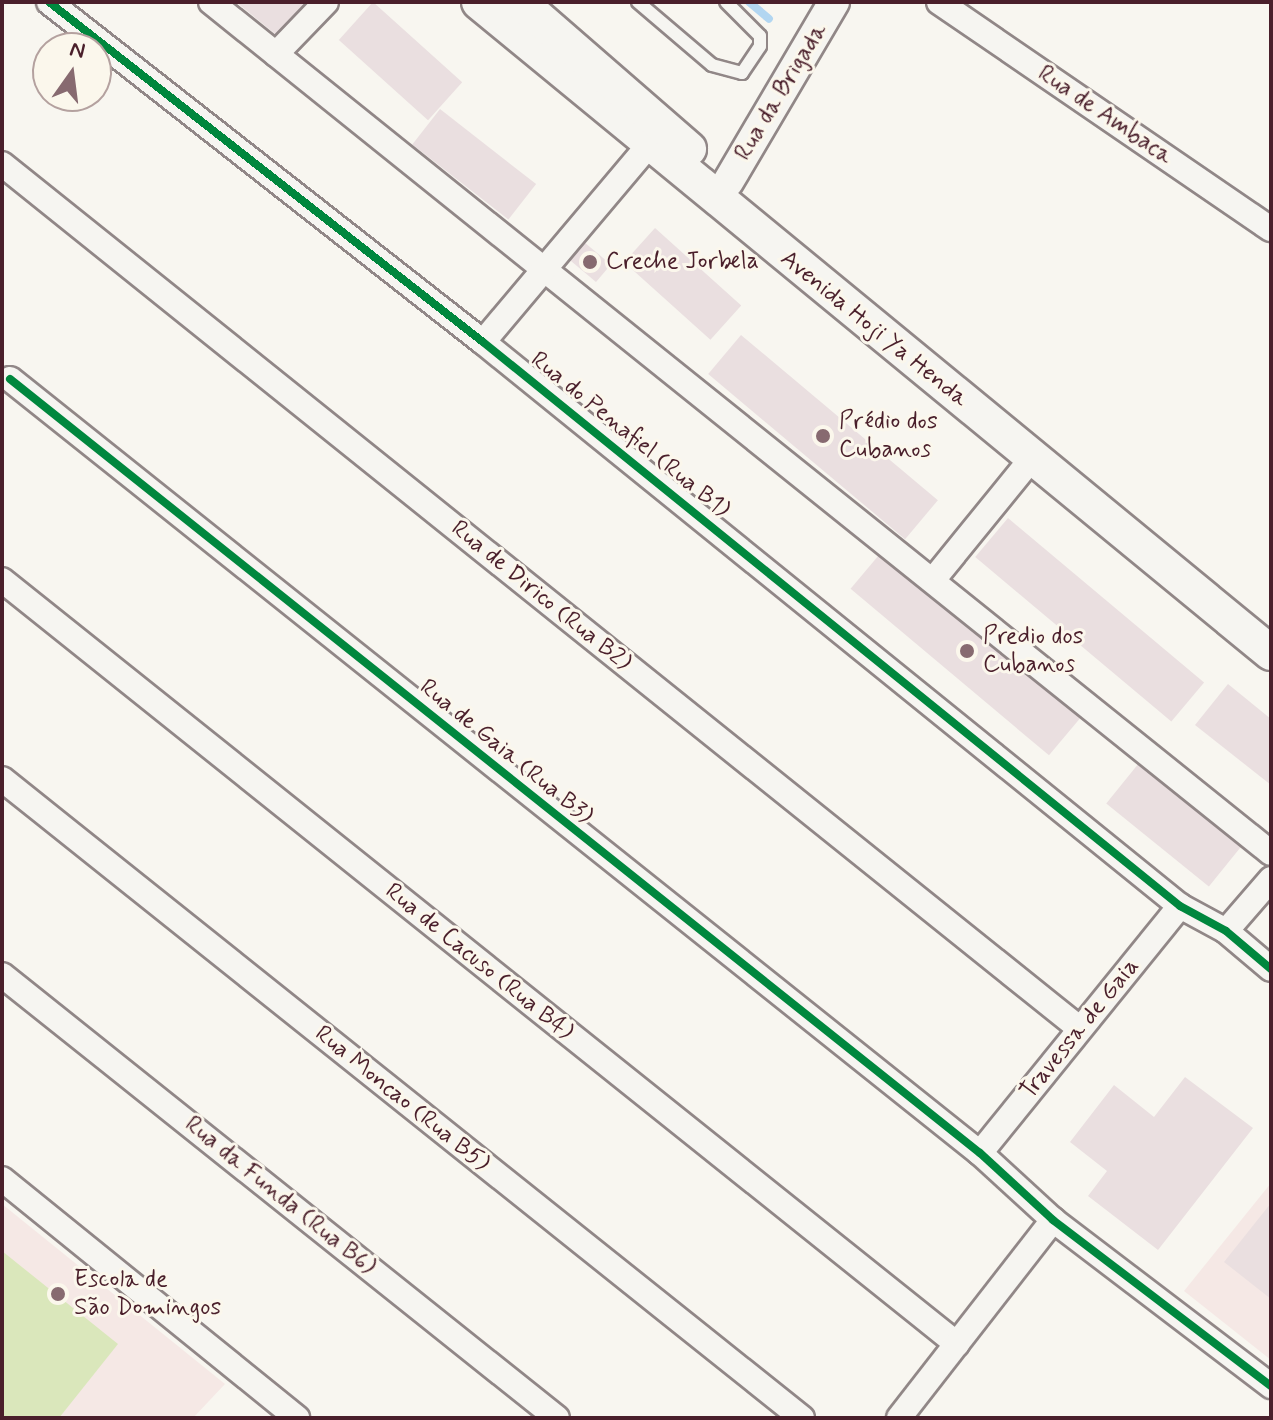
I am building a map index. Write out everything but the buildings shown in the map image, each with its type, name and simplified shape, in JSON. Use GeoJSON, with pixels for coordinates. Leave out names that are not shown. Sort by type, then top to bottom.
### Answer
{"type":"FeatureCollection","features":[{"type":"Feature","properties":{"kind":"main road","name":"Avenida Hoji Ya Henda"},"geometry":{"type":"LineString","coordinates":[[479,2],[649,145],[1271,653]]}},
{"type":"Feature","properties":{"kind":"main road","name":"Avenida Hoji Ya Henda"},"geometry":{"type":"LineString","coordinates":[[520,2],[728,182],[1271,632]]}},
{"type":"Feature","properties":{"kind":"street","name":"Rua do Penafiel (Rua B1)"},"geometry":{"type":"LineString","coordinates":[[49,2],[483,342],[1180,906],[1226,931],[1271,969]]}},
{"type":"Feature","properties":{"kind":"street"},"geometry":{"type":"LineString","coordinates":[[211,2],[1271,853]]}},
{"type":"Feature","properties":{"kind":"street"},"geometry":{"type":"LineString","coordinates":[[276,54],[326,2]]}},
{"type":"Feature","properties":{"kind":"street","name":"Rua da Brigada"},"geometry":{"type":"LineString","coordinates":[[728,182],[834,2]]}},
{"type":"Feature","properties":{"kind":"street","name":"Rua de Ambaca"},"geometry":{"type":"LineString","coordinates":[[939,2],[1271,229]]}},
{"type":"Feature","properties":{"kind":"street"},"geometry":{"type":"LineString","coordinates":[[483,342],[649,145]]}},
{"type":"Feature","properties":{"kind":"street","name":"Rua de Dirico (Rua B2)"},"geometry":{"type":"LineString","coordinates":[[2,164],[1079,1028]]}},
{"type":"Feature","properties":{"kind":"street","name":"Rua de Gaia (Rua B3)"},"geometry":{"type":"LineString","coordinates":[[5,380],[980,1153],[1053,1220],[1271,1386]]}},
{"type":"Feature","properties":{"kind":"street"},"geometry":{"type":"LineString","coordinates":[[933,580],[1032,458]]}},
{"type":"Feature","properties":{"kind":"street","name":"Rua de Cacuso (Rua B4)"},"geometry":{"type":"LineString","coordinates":[[2,580],[957,1344]]}},
{"type":"Feature","properties":{"kind":"street","name":"Rua Moncao (Rua B5)"},"geometry":{"type":"LineString","coordinates":[[2,779],[802,1418]]}},
{"type":"Feature","properties":{"kind":"street"},"geometry":{"type":"LineString","coordinates":[[1226,931],[1271,879]]}},
{"type":"Feature","properties":{"kind":"street","name":"Travessa de Gaia"},"geometry":{"type":"LineString","coordinates":[[980,1153],[1180,906]]}},
{"type":"Feature","properties":{"kind":"street","name":"Rua da Funda (Rua B6)"},"geometry":{"type":"LineString","coordinates":[[2,975],[557,1418]]}},
{"type":"Feature","properties":{"kind":"street"},"geometry":{"type":"LineString","coordinates":[[2,1179],[297,1418]]}},
{"type":"Feature","properties":{"kind":"street"},"geometry":{"type":"LineString","coordinates":[[899,1418],[1053,1220]]}},
{"type":"Feature","properties":{"kind":"lane"},"geometry":{"type":"LineString","coordinates":[[638,2],[712,65],[742,73],[760,46],[760,36],[726,2]]}},
{"type":"Feature","properties":{"kind":"shaded area"},"geometry":{"type":"Polygon","coordinates":[[[1271,1183],[1271,1360],[1184,1291],[1271,1183]]]}},
{"type":"Feature","properties":{"kind":"shaded area","name":"Escola de São Domingos"},"geometry":{"type":"Polygon","coordinates":[[[2,1204],[225,1384],[193,1418],[2,1418],[2,1204]]]}},
{"type":"Feature","properties":{"kind":"green space"},"geometry":{"type":"Polygon","coordinates":[[[2,1251],[118,1344],[59,1418],[2,1418],[2,1251]]]}},
{"type":"Feature","properties":{"kind":"waterway"},"geometry":{"type":"LineString","coordinates":[[749,2],[769,19]]}},
{"type":"Feature","properties":{"kind":"cycle path"},"geometry":{"type":"LineString","coordinates":[[49,2],[483,342],[1180,906],[1226,931],[1271,969]]}},
{"type":"Feature","properties":{"kind":"cycle path"},"geometry":{"type":"LineString","coordinates":[[10,379],[980,1153],[1053,1220],[1271,1386]]}},
{"type":"Feature","properties":{"kind":"place","name":"Creche Jorbela"},"geometry":{"type":"Point","coordinates":[590,262]}},
{"type":"Feature","properties":{"kind":"place","name":"Prédio dos Cubanos"},"geometry":{"type":"Point","coordinates":[823,436]}},
{"type":"Feature","properties":{"kind":"place","name":"Predio dos Cubanos"},"geometry":{"type":"Point","coordinates":[967,651]}},
{"type":"Feature","properties":{"kind":"place","name":"Escola de São Domingos"},"geometry":{"type":"Point","coordinates":[58,1294]}}]}
